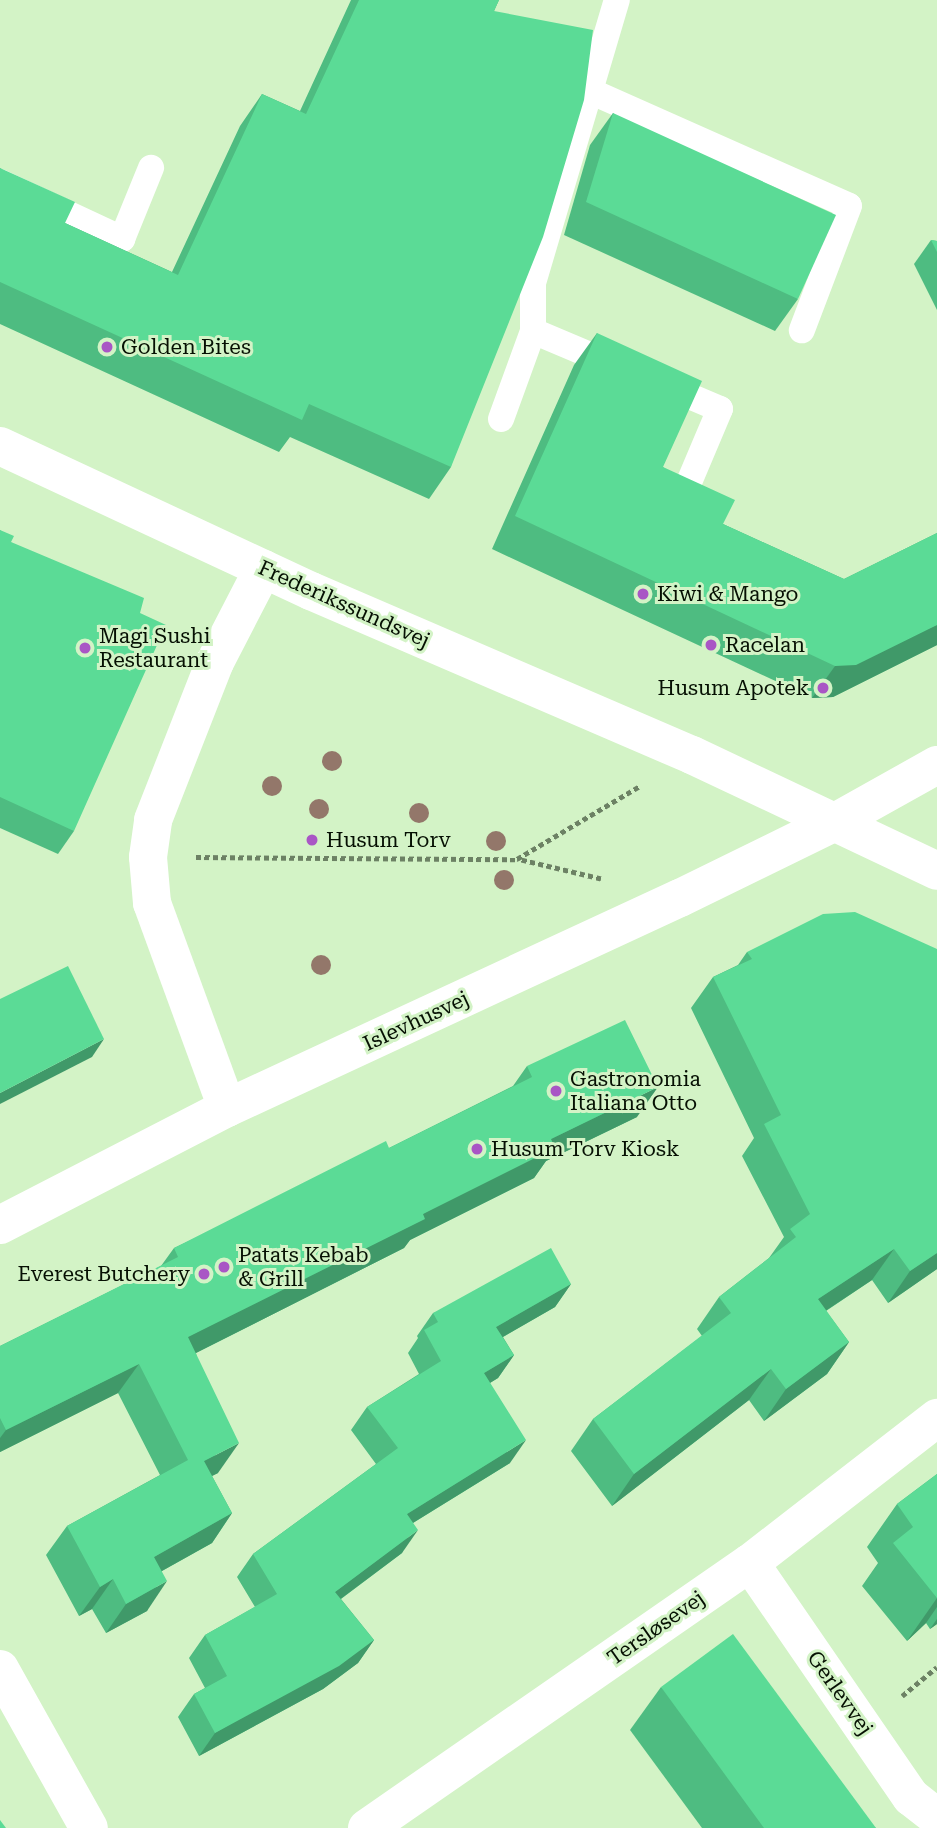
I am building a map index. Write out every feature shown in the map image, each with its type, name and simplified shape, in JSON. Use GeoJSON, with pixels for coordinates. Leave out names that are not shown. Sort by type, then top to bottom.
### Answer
{"type":"FeatureCollection","features":[{"type":"Feature","properties":{"kind":"street","name":"Frederikssundsvej"},"geometry":{"type":"LineString","coordinates":[[0,446],[263,569],[692,755],[937,871]]}},
{"type":"Feature","properties":{"kind":"street"},"geometry":{"type":"LineString","coordinates":[[227,1108],[152,903],[148,857],[152,820],[215,662],[263,569]]}},
{"type":"Feature","properties":{"kind":"street","name":"Islevhusvej"},"geometry":{"type":"LineString","coordinates":[[0,1225],[227,1108],[680,898],[835,822],[937,765]]}},
{"type":"Feature","properties":{"kind":"street","name":"Tersløsevej"},"geometry":{"type":"LineString","coordinates":[[367,1828],[750,1563],[937,1418]]}},
{"type":"Feature","properties":{"kind":"street","name":"Gerlevvej"},"geometry":{"type":"LineString","coordinates":[[750,1563],[911,1797],[937,1817]]}},
{"type":"Feature","properties":{"kind":"street"},"geometry":{"type":"LineString","coordinates":[[0,1669],[89,1828]]}},
{"type":"Feature","properties":{"kind":"lane"},"geometry":{"type":"LineString","coordinates":[[500,419],[533,331],[533,283],[617,0]]}},
{"type":"Feature","properties":{"kind":"lane"},"geometry":{"type":"LineString","coordinates":[[590,91],[849,205],[802,330]]}},
{"type":"Feature","properties":{"kind":"lane"},"geometry":{"type":"LineString","coordinates":[[0,183],[122,239],[151,168]]}},
{"type":"Feature","properties":{"kind":"lane"},"geometry":{"type":"LineString","coordinates":[[533,331],[720,409],[687,487]]}},
{"type":"Feature","properties":{"kind":"path"},"geometry":{"type":"LineString","coordinates":[[517,859],[692,755]]}},
{"type":"Feature","properties":{"kind":"path"},"geometry":{"type":"LineString","coordinates":[[148,857],[517,859],[680,898]]}},
{"type":"Feature","properties":{"kind":"building"},"geometry":{"type":"Polygon","coordinates":[[[359,0],[499,0],[494,11],[593,30],[584,100],[543,237],[451,467],[309,404],[302,420],[0,282],[0,168],[75,202],[65,223],[178,275],[262,94],[306,114],[359,0]]]}},
{"type":"Feature","properties":{"kind":"building"},"geometry":{"type":"Polygon","coordinates":[[[613,113],[836,215],[798,299],[586,202],[613,113]]]}},
{"type":"Feature","properties":{"kind":"building"},"geometry":{"type":"Polygon","coordinates":[[[931,240],[937,241],[937,252],[931,240]]]}},
{"type":"Feature","properties":{"kind":"building"},"geometry":{"type":"Polygon","coordinates":[[[597,333],[702,381],[663,467],[735,500],[723,524],[844,579],[937,533],[937,625],[856,665],[835,666],[515,516],[597,333]]]}},
{"type":"Feature","properties":{"kind":"building"},"geometry":{"type":"Polygon","coordinates":[[[0,530],[14,536],[11,542],[144,598],[140,613],[166,625],[74,831],[0,797],[0,530]]]}},
{"type":"Feature","properties":{"kind":"building"},"geometry":{"type":"Polygon","coordinates":[[[855,912],[937,949],[937,1253],[910,1271],[894,1249],[818,1299],[849,1342],[786,1389],[771,1369],[634,1474],[593,1419],[731,1313],[719,1297],[796,1237],[790,1229],[810,1214],[764,1124],[781,1115],[713,977],[752,959],[747,952],[823,914],[855,912]]]}},
{"type":"Feature","properties":{"kind":"building"},"geometry":{"type":"Polygon","coordinates":[[[68,966],[104,1039],[0,1093],[0,999],[68,966]]]}},
{"type":"Feature","properties":{"kind":"building"},"geometry":{"type":"Polygon","coordinates":[[[625,1020],[658,1087],[551,1139],[555,1148],[423,1214],[425,1219],[188,1337],[239,1443],[204,1461],[232,1513],[154,1557],[167,1581],[126,1604],[113,1579],[100,1587],[67,1526],[188,1460],[139,1364],[6,1430],[0,1418],[0,1346],[178,1257],[174,1248],[386,1141],[389,1148],[532,1077],[527,1066],[625,1020]]]}},
{"type":"Feature","properties":{"kind":"building"},"geometry":{"type":"Polygon","coordinates":[[[551,1248],[571,1284],[496,1327],[514,1355],[484,1373],[526,1440],[407,1514],[418,1530],[335,1592],[374,1640],[339,1666],[215,1733],[194,1694],[227,1676],[205,1635],[277,1594],[253,1554],[398,1448],[367,1407],[441,1361],[424,1330],[438,1322],[433,1313],[551,1248]]]}},
{"type":"Feature","properties":{"kind":"building"},"geometry":{"type":"Polygon","coordinates":[[[937,1474],[937,1598],[893,1543],[913,1527],[897,1504],[937,1474]]]}},
{"type":"Feature","properties":{"kind":"building"},"geometry":{"type":"Polygon","coordinates":[[[733,1634],[876,1828],[764,1828],[661,1687],[733,1634]]]}},
{"type":"Feature","properties":{"kind":"place","name":"Golden Bites"},"geometry":{"type":"Point","coordinates":[107,347]}},
{"type":"Feature","properties":{"kind":"place","name":"Kiwi & Mango"},"geometry":{"type":"Point","coordinates":[643,594]}},
{"type":"Feature","properties":{"kind":"place","name":"Racelan"},"geometry":{"type":"Point","coordinates":[711,645]}},
{"type":"Feature","properties":{"kind":"place","name":"Magi Sushi Restaurant"},"geometry":{"type":"Point","coordinates":[85,648]}},
{"type":"Feature","properties":{"kind":"place","name":"Husum Apotek"},"geometry":{"type":"Point","coordinates":[823,688]}},
{"type":"Feature","properties":{"kind":"place","name":"Husum Torv"},"geometry":{"type":"Point","coordinates":[312,840]}},
{"type":"Feature","properties":{"kind":"place","name":"Gastronomia Italiana Otto"},"geometry":{"type":"Point","coordinates":[556,1091]}},
{"type":"Feature","properties":{"kind":"place","name":"Husum Torv Kiosk"},"geometry":{"type":"Point","coordinates":[477,1149]}},
{"type":"Feature","properties":{"kind":"place","name":"Patats Kebab & Grill"},"geometry":{"type":"Point","coordinates":[224,1267]}},
{"type":"Feature","properties":{"kind":"place","name":"Everest Butchery"},"geometry":{"type":"Point","coordinates":[204,1274]}}]}
